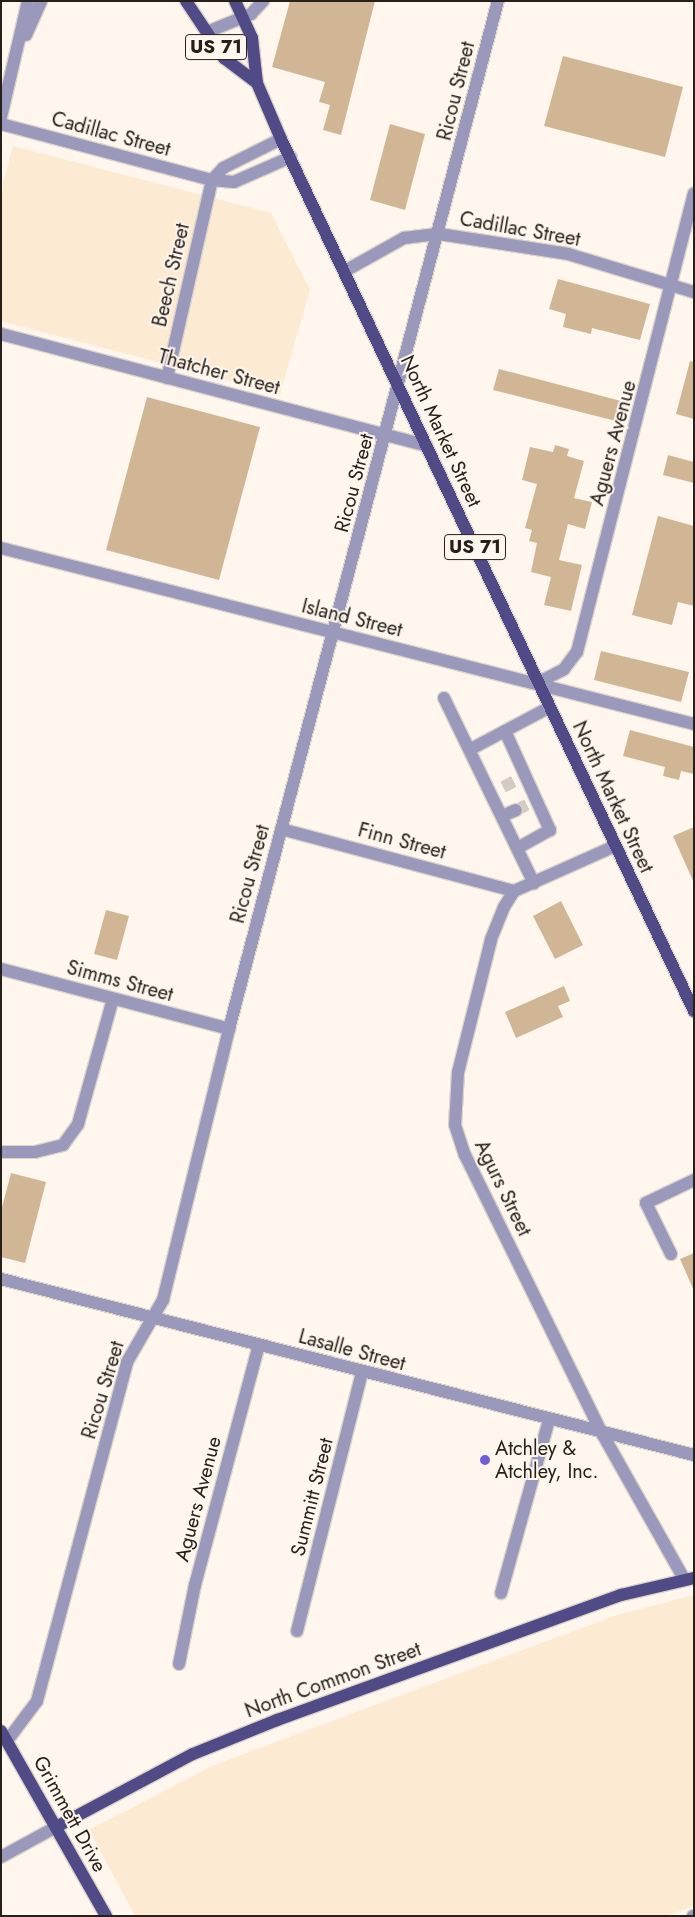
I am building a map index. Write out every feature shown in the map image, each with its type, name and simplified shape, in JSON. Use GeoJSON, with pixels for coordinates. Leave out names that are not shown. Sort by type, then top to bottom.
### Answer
{"type":"FeatureCollection","features":[{"type":"Feature","properties":{"kind":"main road","name":"North Market Street"},"geometry":{"type":"LineString","coordinates":[[186,1],[224,58],[256,83]]}},
{"type":"Feature","properties":{"kind":"main road","name":"North Market Street"},"geometry":{"type":"LineString","coordinates":[[235,1],[252,38],[256,83],[281,139],[694,1011]]}},
{"type":"Feature","properties":{"kind":"main road","name":"North Common Street"},"geometry":{"type":"LineString","coordinates":[[56,1827],[193,1754],[276,1720],[621,1595],[689,1579]]}},
{"type":"Feature","properties":{"kind":"main road","name":"Grimmett Drive"},"geometry":{"type":"LineString","coordinates":[[4,1736],[106,1916]]}},
{"type":"Feature","properties":{"kind":"street"},"geometry":{"type":"LineString","coordinates":[[1,117],[21,46],[28,1]]}},
{"type":"Feature","properties":{"kind":"street"},"geometry":{"type":"LineString","coordinates":[[21,46],[41,1]]}},
{"type":"Feature","properties":{"kind":"street"},"geometry":{"type":"LineString","coordinates":[[207,32],[242,17],[263,1]]}},
{"type":"Feature","properties":{"kind":"street","name":"Ricou Street"},"geometry":{"type":"LineString","coordinates":[[4,1736],[37,1701],[127,1362],[154,1318],[162,1300],[229,1029],[439,234],[498,1]]}},
{"type":"Feature","properties":{"kind":"street","name":"Cadillac Street"},"geometry":{"type":"LineString","coordinates":[[1,124],[212,180],[234,182],[291,157]]}},
{"type":"Feature","properties":{"kind":"street"},"geometry":{"type":"LineString","coordinates":[[212,180],[223,168],[281,139]]}},
{"type":"Feature","properties":{"kind":"street","name":"Beech Street"},"geometry":{"type":"LineString","coordinates":[[167,378],[212,180]]}},
{"type":"Feature","properties":{"kind":"street","name":"Aguers Avenue"},"geometry":{"type":"LineString","coordinates":[[539,682],[564,669],[577,652],[694,194]]}},
{"type":"Feature","properties":{"kind":"street","name":"Cadillac Street"},"geometry":{"type":"LineString","coordinates":[[345,271],[404,238],[439,234],[530,245],[694,292]]}},
{"type":"Feature","properties":{"kind":"street","name":"Thatcher Street"},"geometry":{"type":"LineString","coordinates":[[1,334],[427,446]]}},
{"type":"Feature","properties":{"kind":"street","name":"Island Street"},"geometry":{"type":"LineString","coordinates":[[1,548],[334,633],[539,682],[694,724]]}},
{"type":"Feature","properties":{"kind":"street"},"geometry":{"type":"LineString","coordinates":[[444,698],[534,882]]}},
{"type":"Feature","properties":{"kind":"street"},"geometry":{"type":"LineString","coordinates":[[471,750],[550,707]]}},
{"type":"Feature","properties":{"kind":"street"},"geometry":{"type":"LineString","coordinates":[[505,731],[521,778],[550,830],[518,848]]}},
{"type":"Feature","properties":{"kind":"street"},"geometry":{"type":"LineString","coordinates":[[492,793],[504,787]]}},
{"type":"Feature","properties":{"kind":"street"},"geometry":{"type":"LineString","coordinates":[[502,816],[516,810]]}},
{"type":"Feature","properties":{"kind":"street","name":"Finn Street"},"geometry":{"type":"LineString","coordinates":[[281,829],[514,891]]}},
{"type":"Feature","properties":{"kind":"street"},"geometry":{"type":"LineString","coordinates":[[514,891],[615,846]]}},
{"type":"Feature","properties":{"kind":"street","name":"Agurs Street"},"geometry":{"type":"LineString","coordinates":[[514,891],[497,924],[484,968],[458,1072],[455,1125],[465,1155],[603,1435],[689,1579]]}},
{"type":"Feature","properties":{"kind":"street","name":"Simms Street"},"geometry":{"type":"LineString","coordinates":[[1,969],[229,1029]]}},
{"type":"Feature","properties":{"kind":"street"},"geometry":{"type":"LineString","coordinates":[[1,1152],[35,1152],[63,1145],[78,1124],[113,999]]}},
{"type":"Feature","properties":{"kind":"street"},"geometry":{"type":"LineString","coordinates":[[671,1254],[646,1203],[694,1180]]}},
{"type":"Feature","properties":{"kind":"street","name":"Lasalle Street"},"geometry":{"type":"LineString","coordinates":[[1,1279],[603,1435],[694,1455]]}},
{"type":"Feature","properties":{"kind":"street","name":"Aguers Avenue"},"geometry":{"type":"LineString","coordinates":[[179,1664],[197,1575],[259,1345]]}},
{"type":"Feature","properties":{"kind":"street","name":"Summitt Street"},"geometry":{"type":"LineString","coordinates":[[298,1631],[362,1372]]}},
{"type":"Feature","properties":{"kind":"street"},"geometry":{"type":"LineString","coordinates":[[501,1593],[549,1420]]}},
{"type":"Feature","properties":{"kind":"street","name":"North Common Street"},"geometry":{"type":"LineString","coordinates":[[1,1857],[56,1827]]}},
{"type":"Feature","properties":{"kind":"shaded area"},"geometry":{"type":"Polygon","coordinates":[[[13,146],[271,213],[310,290],[280,394],[1,321],[1,191],[13,146]]]}},
{"type":"Feature","properties":{"kind":"shaded area"},"geometry":{"type":"Polygon","coordinates":[[[694,1595],[694,1906],[666,1916],[135,1916],[89,1830],[214,1765],[617,1615],[694,1595]]]}},
{"type":"Feature","properties":{"kind":"building"},"geometry":{"type":"Polygon","coordinates":[[[290,1],[375,1],[341,135],[323,130],[330,105],[319,102],[325,82],[272,67],[290,1]]]}},
{"type":"Feature","properties":{"kind":"building"},"geometry":{"type":"Polygon","coordinates":[[[563,56],[683,87],[665,157],[544,126],[563,56]]]}},
{"type":"Feature","properties":{"kind":"building"},"geometry":{"type":"Polygon","coordinates":[[[390,124],[425,134],[405,210],[370,200],[390,124]]]}},
{"type":"Feature","properties":{"kind":"building"},"geometry":{"type":"Polygon","coordinates":[[[558,279],[650,304],[640,340],[592,328],[591,334],[563,327],[566,314],[549,309],[558,279]]]}},
{"type":"Feature","properties":{"kind":"building"},"geometry":{"type":"Polygon","coordinates":[[[690,361],[694,362],[694,419],[676,414],[690,361]]]}},
{"type":"Feature","properties":{"kind":"building"},"geometry":{"type":"Polygon","coordinates":[[[499,369],[621,401],[616,421],[493,390],[499,369]]]}},
{"type":"Feature","properties":{"kind":"building"},"geometry":{"type":"Polygon","coordinates":[[[147,397],[260,427],[219,580],[106,550],[147,397]]]}},
{"type":"Feature","properties":{"kind":"building"},"geometry":{"type":"Polygon","coordinates":[[[555,445],[569,449],[567,456],[584,461],[574,498],[592,502],[585,529],[568,524],[559,560],[582,565],[571,611],[544,605],[551,577],[531,572],[537,543],[529,541],[532,530],[525,528],[537,484],[522,480],[530,447],[553,452],[555,445]]]}},
{"type":"Feature","properties":{"kind":"building"},"geometry":{"type":"Polygon","coordinates":[[[668,455],[694,462],[694,483],[663,475],[668,455]]]}},
{"type":"Feature","properties":{"kind":"building"},"geometry":{"type":"Polygon","coordinates":[[[658,516],[694,526],[694,606],[678,602],[672,625],[632,615],[658,516]]]}},
{"type":"Feature","properties":{"kind":"building"},"geometry":{"type":"Polygon","coordinates":[[[601,651],[689,672],[681,702],[594,680],[601,651]]]}},
{"type":"Feature","properties":{"kind":"building"},"geometry":{"type":"Polygon","coordinates":[[[630,730],[694,747],[694,774],[681,771],[679,780],[663,776],[665,767],[623,756],[630,730]]]}},
{"type":"Feature","properties":{"kind":"building"},"geometry":{"type":"Polygon","coordinates":[[[694,827],[694,883],[673,836],[694,827]]]}},
{"type":"Feature","properties":{"kind":"building"},"geometry":{"type":"Polygon","coordinates":[[[561,901],[583,945],[555,959],[533,916],[561,901]]]}},
{"type":"Feature","properties":{"kind":"building"},"geometry":{"type":"Polygon","coordinates":[[[106,910],[129,916],[117,960],[94,954],[106,910]]]}},
{"type":"Feature","properties":{"kind":"building"},"geometry":{"type":"Polygon","coordinates":[[[564,986],[570,1001],[558,1006],[563,1017],[516,1038],[505,1012],[564,986]]]}},
{"type":"Feature","properties":{"kind":"building"},"geometry":{"type":"Polygon","coordinates":[[[11,1173],[46,1182],[25,1263],[1,1257],[1,1211],[11,1173]]]}},
{"type":"Feature","properties":{"kind":"building"},"geometry":{"type":"Polygon","coordinates":[[[694,1253],[694,1291],[680,1259],[694,1253]]]}},
{"type":"Feature","properties":{"kind":"tunnel"},"geometry":{"type":"LineString","coordinates":[[503,787],[517,780]]}},
{"type":"Feature","properties":{"kind":"tunnel"},"geometry":{"type":"LineString","coordinates":[[516,810],[529,804]]}},
{"type":"Feature","properties":{"kind":"place","name":"Atchley & Atchley, Inc."},"geometry":{"type":"Point","coordinates":[485,1460]}}]}
